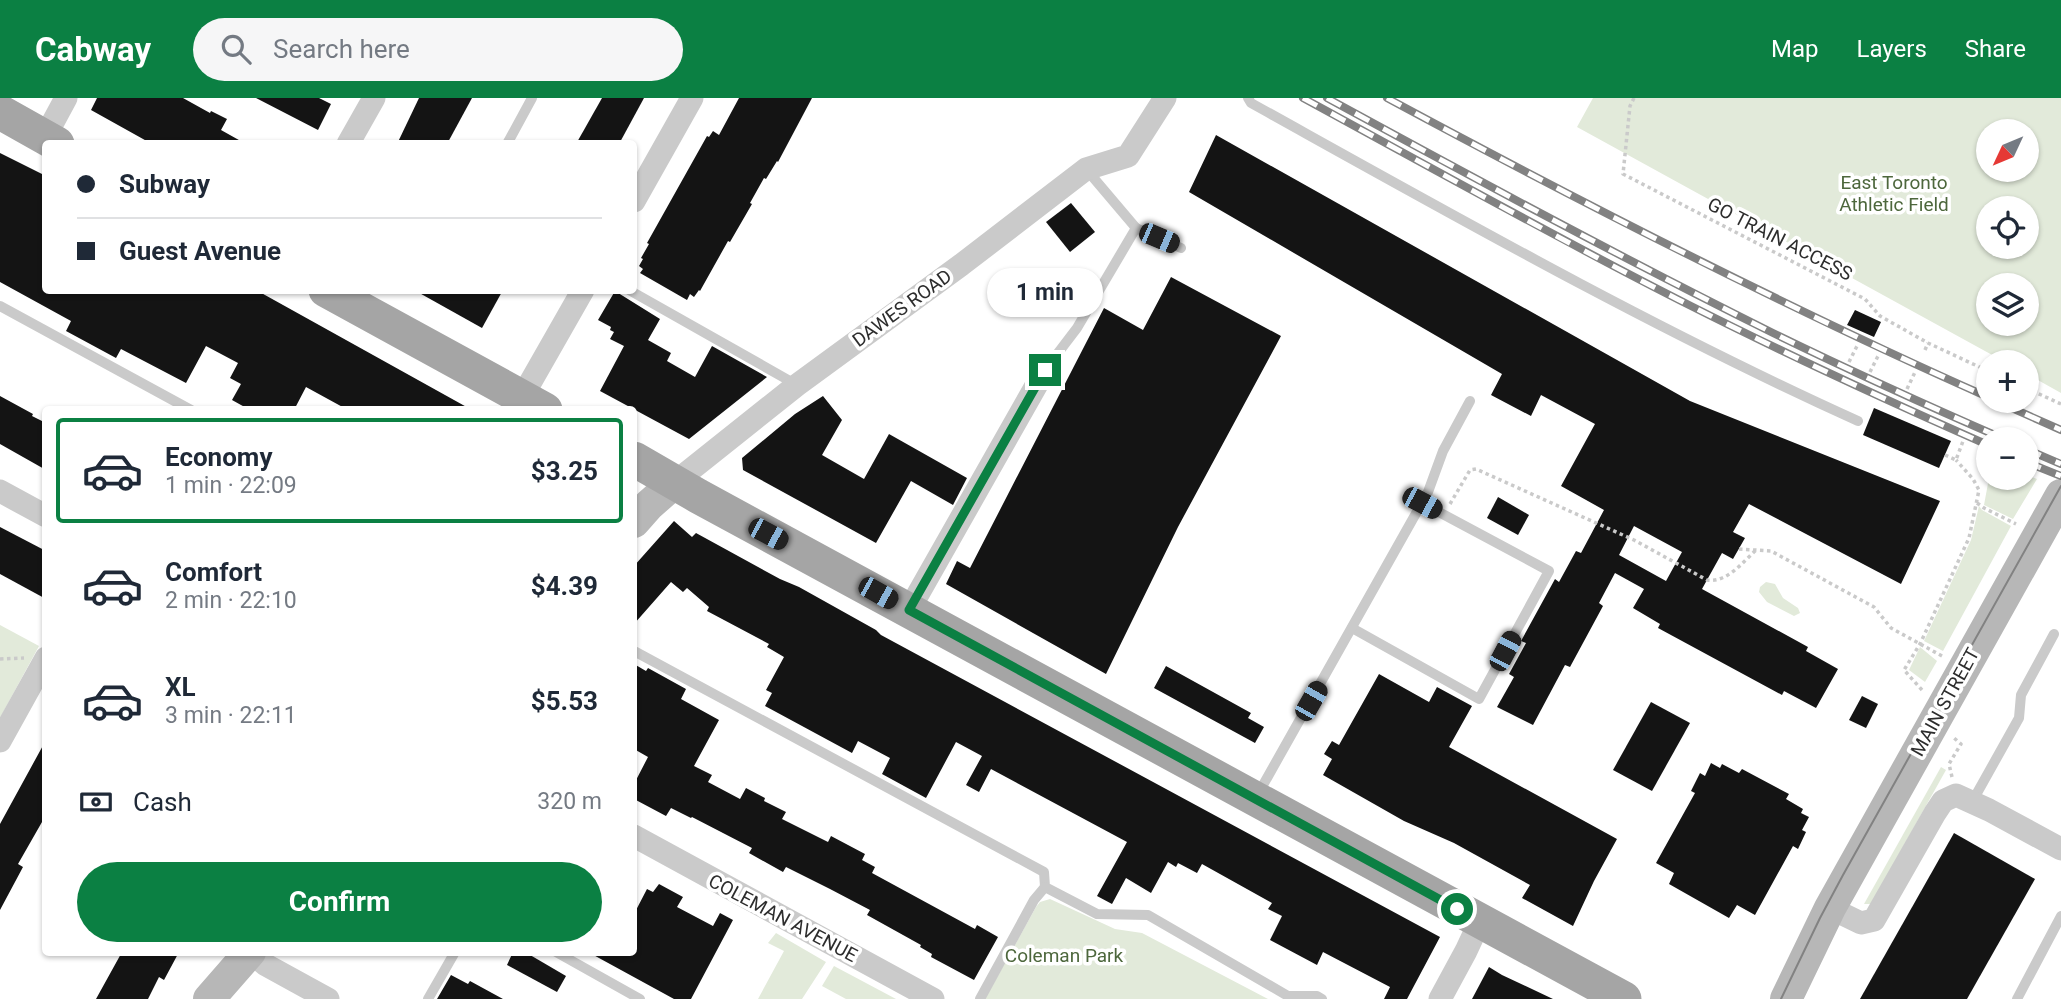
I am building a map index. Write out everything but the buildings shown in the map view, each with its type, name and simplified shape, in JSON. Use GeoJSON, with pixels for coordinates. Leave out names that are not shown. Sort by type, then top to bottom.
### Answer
{"type":"FeatureCollection","features":[{"type":"Feature","properties":{"kind":"main road"},"geometry":{"type":"LineString","coordinates":[[0,112],[51,140]]}},
{"type":"Feature","properties":{"kind":"main road"},"geometry":{"type":"LineString","coordinates":[[333,294],[534,403]]}},
{"type":"Feature","properties":{"kind":"main road"},"geometry":{"type":"LineString","coordinates":[[637,461],[1624,999]]}},
{"type":"Feature","properties":{"kind":"street"},"geometry":{"type":"LineString","coordinates":[[51,140],[66,98]]}},
{"type":"Feature","properties":{"kind":"street"},"geometry":{"type":"LineString","coordinates":[[350,140],[374,98]]}},
{"type":"Feature","properties":{"kind":"street"},"geometry":{"type":"LineString","coordinates":[[637,196],[692,98]]}},
{"type":"Feature","properties":{"kind":"street","name":"DAWES ROAD"},"geometry":{"type":"LineString","coordinates":[[637,519],[674,482],[797,385],[1086,169],[1128,156],[1165,98]]}},
{"type":"Feature","properties":{"kind":"street"},"geometry":{"type":"LineString","coordinates":[[534,403],[581,294]]}},
{"type":"Feature","properties":{"kind":"street"},"geometry":{"type":"LineString","coordinates":[[909,610],[1045,370]]}},
{"type":"Feature","properties":{"kind":"street"},"geometry":{"type":"LineString","coordinates":[[0,491],[42,514]]}},
{"type":"Feature","properties":{"kind":"street","name":"MAIN STREET"},"geometry":{"type":"LineString","coordinates":[[1786,999],[1830,908],[1942,733],[2061,495]]}},
{"type":"Feature","properties":{"kind":"street"},"geometry":{"type":"LineString","coordinates":[[0,741],[42,665]]}},
{"type":"Feature","properties":{"kind":"street"},"geometry":{"type":"LineString","coordinates":[[1830,908],[1861,923],[1874,920],[1943,801],[1960,793],[2061,849]]}},
{"type":"Feature","properties":{"kind":"street","name":"COLEMAN AVENUE"},"geometry":{"type":"LineString","coordinates":[[637,838],[933,999]]}},
{"type":"Feature","properties":{"kind":"street"},"geometry":{"type":"LineString","coordinates":[[1440,999],[1479,921]]}},
{"type":"Feature","properties":{"kind":"street"},"geometry":{"type":"LineString","coordinates":[[209,999],[247,956]]}},
{"type":"Feature","properties":{"kind":"street"},"geometry":{"type":"LineString","coordinates":[[255,956],[266,965],[328,999]]}},
{"type":"Feature","properties":{"kind":"lane"},"geometry":{"type":"LineString","coordinates":[[509,140],[532,98]]}},
{"type":"Feature","properties":{"kind":"lane"},"geometry":{"type":"LineString","coordinates":[[1248,98],[1251,103],[1434,205],[1626,308],[1765,380],[1858,421]]}},
{"type":"Feature","properties":{"kind":"lane"},"geometry":{"type":"LineString","coordinates":[[1086,169],[1136,229],[1181,248]]}},
{"type":"Feature","properties":{"kind":"lane"},"geometry":{"type":"LineString","coordinates":[[1045,370],[1077,328],[1136,229]]}},
{"type":"Feature","properties":{"kind":"lane"},"geometry":{"type":"LineString","coordinates":[[636,294],[797,385]]}},
{"type":"Feature","properties":{"kind":"lane"},"geometry":{"type":"LineString","coordinates":[[0,306],[184,406]]}},
{"type":"Feature","properties":{"kind":"lane"},"geometry":{"type":"LineString","coordinates":[[1255,799],[1422,503],[1443,452],[1470,401]]}},
{"type":"Feature","properties":{"kind":"lane"},"geometry":{"type":"LineString","coordinates":[[1352,628],[1479,699],[1549,571],[1422,503]]}},
{"type":"Feature","properties":{"kind":"lane"},"geometry":{"type":"LineString","coordinates":[[1960,793],[2019,718],[2021,695],[2054,634]]}},
{"type":"Feature","properties":{"kind":"lane"},"geometry":{"type":"LineString","coordinates":[[637,653],[1044,872],[1045,887],[1034,900],[979,999]]}},
{"type":"Feature","properties":{"kind":"lane"},"geometry":{"type":"LineString","coordinates":[[1045,887],[1097,914],[1148,915],[1288,996],[1317,996],[1322,999]]}},
{"type":"Feature","properties":{"kind":"lane"},"geometry":{"type":"LineString","coordinates":[[2017,999],[2061,916]]}},
{"type":"Feature","properties":{"kind":"lane"},"geometry":{"type":"LineString","coordinates":[[429,999],[453,956]]}},
{"type":"Feature","properties":{"kind":"lane"},"geometry":{"type":"LineString","coordinates":[[563,956],[639,999]]}},
{"type":"Feature","properties":{"kind":"path","name":"GO TRAIN ACCESS"},"geometry":{"type":"LineString","coordinates":[[1634,98],[1630,106],[1623,174],[1866,299],[1879,318],[1976,365]]}},
{"type":"Feature","properties":{"kind":"path"},"geometry":{"type":"LineString","coordinates":[[1925,350],[1928,343]]}},
{"type":"Feature","properties":{"kind":"path"},"geometry":{"type":"LineString","coordinates":[[1849,362],[1858,344]]}},
{"type":"Feature","properties":{"kind":"path"},"geometry":{"type":"LineString","coordinates":[[1870,372],[1879,354]]}},
{"type":"Feature","properties":{"kind":"path"},"geometry":{"type":"LineString","coordinates":[[1906,389],[1916,370]]}},
{"type":"Feature","properties":{"kind":"path"},"geometry":{"type":"LineString","coordinates":[[2039,394],[2061,404]]}},
{"type":"Feature","properties":{"kind":"path"},"geometry":{"type":"LineString","coordinates":[[1956,460],[1963,441]]}},
{"type":"Feature","properties":{"kind":"path"},"geometry":{"type":"LineString","coordinates":[[1924,692],[1904,670],[1920,644],[1969,538],[1979,490],[1956,460],[1945,455]]}},
{"type":"Feature","properties":{"kind":"path"},"geometry":{"type":"LineString","coordinates":[[1459,490],[1470,470],[1476,469],[1634,540],[1712,581],[1725,577],[1756,550]]}},
{"type":"Feature","properties":{"kind":"path"},"geometry":{"type":"LineString","coordinates":[[1976,503],[2016,524]]}},
{"type":"Feature","properties":{"kind":"path"},"geometry":{"type":"LineString","coordinates":[[1739,549],[1771,551],[1874,607],[1891,628],[1944,656]]}},
{"type":"Feature","properties":{"kind":"path"},"geometry":{"type":"LineString","coordinates":[[1942,733],[1961,744],[1949,764],[1960,793]]}},
{"type":"Feature","properties":{"kind":"green space","name":"East Toronto Athletic Field"},"geometry":{"type":"Polygon","coordinates":[[[1593,98],[2061,98],[2061,393],[2039,381],[2039,350],[1983,350],[1577,127],[1593,98]]]}},
{"type":"Feature","properties":{"kind":"green space"},"geometry":{"type":"Polygon","coordinates":[[[1987,490],[2030,490],[2013,519],[1984,505],[1987,490]]]}},
{"type":"Feature","properties":{"kind":"green space"},"geometry":{"type":"Polygon","coordinates":[[[1979,506],[2011,526],[1943,651],[1924,641],[1971,540],[1979,506]]]}},
{"type":"Feature","properties":{"kind":"green space"},"geometry":{"type":"Polygon","coordinates":[[[1766,582],[1775,584],[1783,598],[1798,608],[1800,613],[1794,616],[1767,602],[1759,592],[1766,582]]]}},
{"type":"Feature","properties":{"kind":"green space"},"geometry":{"type":"Polygon","coordinates":[[[0,625],[39,646],[0,718],[0,625]]]}},
{"type":"Feature","properties":{"kind":"green space"},"geometry":{"type":"Polygon","coordinates":[[[1920,647],[1937,661],[1925,682],[1909,670],[1920,647]]]}},
{"type":"Feature","properties":{"kind":"green space"},"geometry":{"type":"Polygon","coordinates":[[[1941,767],[1946,770],[1871,904],[1864,904],[1941,767]]]}},
{"type":"Feature","properties":{"kind":"green space","name":"Coleman Park"},"geometry":{"type":"Polygon","coordinates":[[[1050,899],[1115,929],[1142,933],[1268,999],[985,999],[1036,907],[1040,902],[1050,899]]]}},
{"type":"Feature","properties":{"kind":"green space"},"geometry":{"type":"Polygon","coordinates":[[[776,933],[826,962],[802,999],[758,999],[784,951],[768,943],[776,933]]]}},
{"type":"Feature","properties":{"kind":"green space"},"geometry":{"type":"Polygon","coordinates":[[[834,966],[896,999],[846,999],[822,986],[834,966]]]}},
{"type":"Feature","properties":{"kind":"tram line"},"geometry":{"type":"LineString","coordinates":[[1781,999],[1843,875],[2061,486]]}},
{"type":"Feature","properties":{"kind":"railway"},"geometry":{"type":"LineString","coordinates":[[1303,98],[1691,306],[1976,440]]}},
{"type":"Feature","properties":{"kind":"railway"},"geometry":{"type":"LineString","coordinates":[[1327,98],[1717,305],[1859,374],[1977,427]]}},
{"type":"Feature","properties":{"kind":"railway"},"geometry":{"type":"LineString","coordinates":[[1387,98],[1684,253],[1835,327],[1976,392]]}},
{"type":"Feature","properties":{"kind":"railway"},"geometry":{"type":"LineString","coordinates":[[2023,413],[2061,430]]}},
{"type":"Feature","properties":{"kind":"railway"},"geometry":{"type":"LineString","coordinates":[[2039,455],[2061,464]]}},
{"type":"Feature","properties":{"kind":"railway"},"geometry":{"type":"LineString","coordinates":[[2039,467],[2061,476]]}},
{"type":"Feature","properties":{"kind":"route"},"geometry":{"type":"LineString","coordinates":[[1045,370],[909,610],[1457,909]]}}]}
